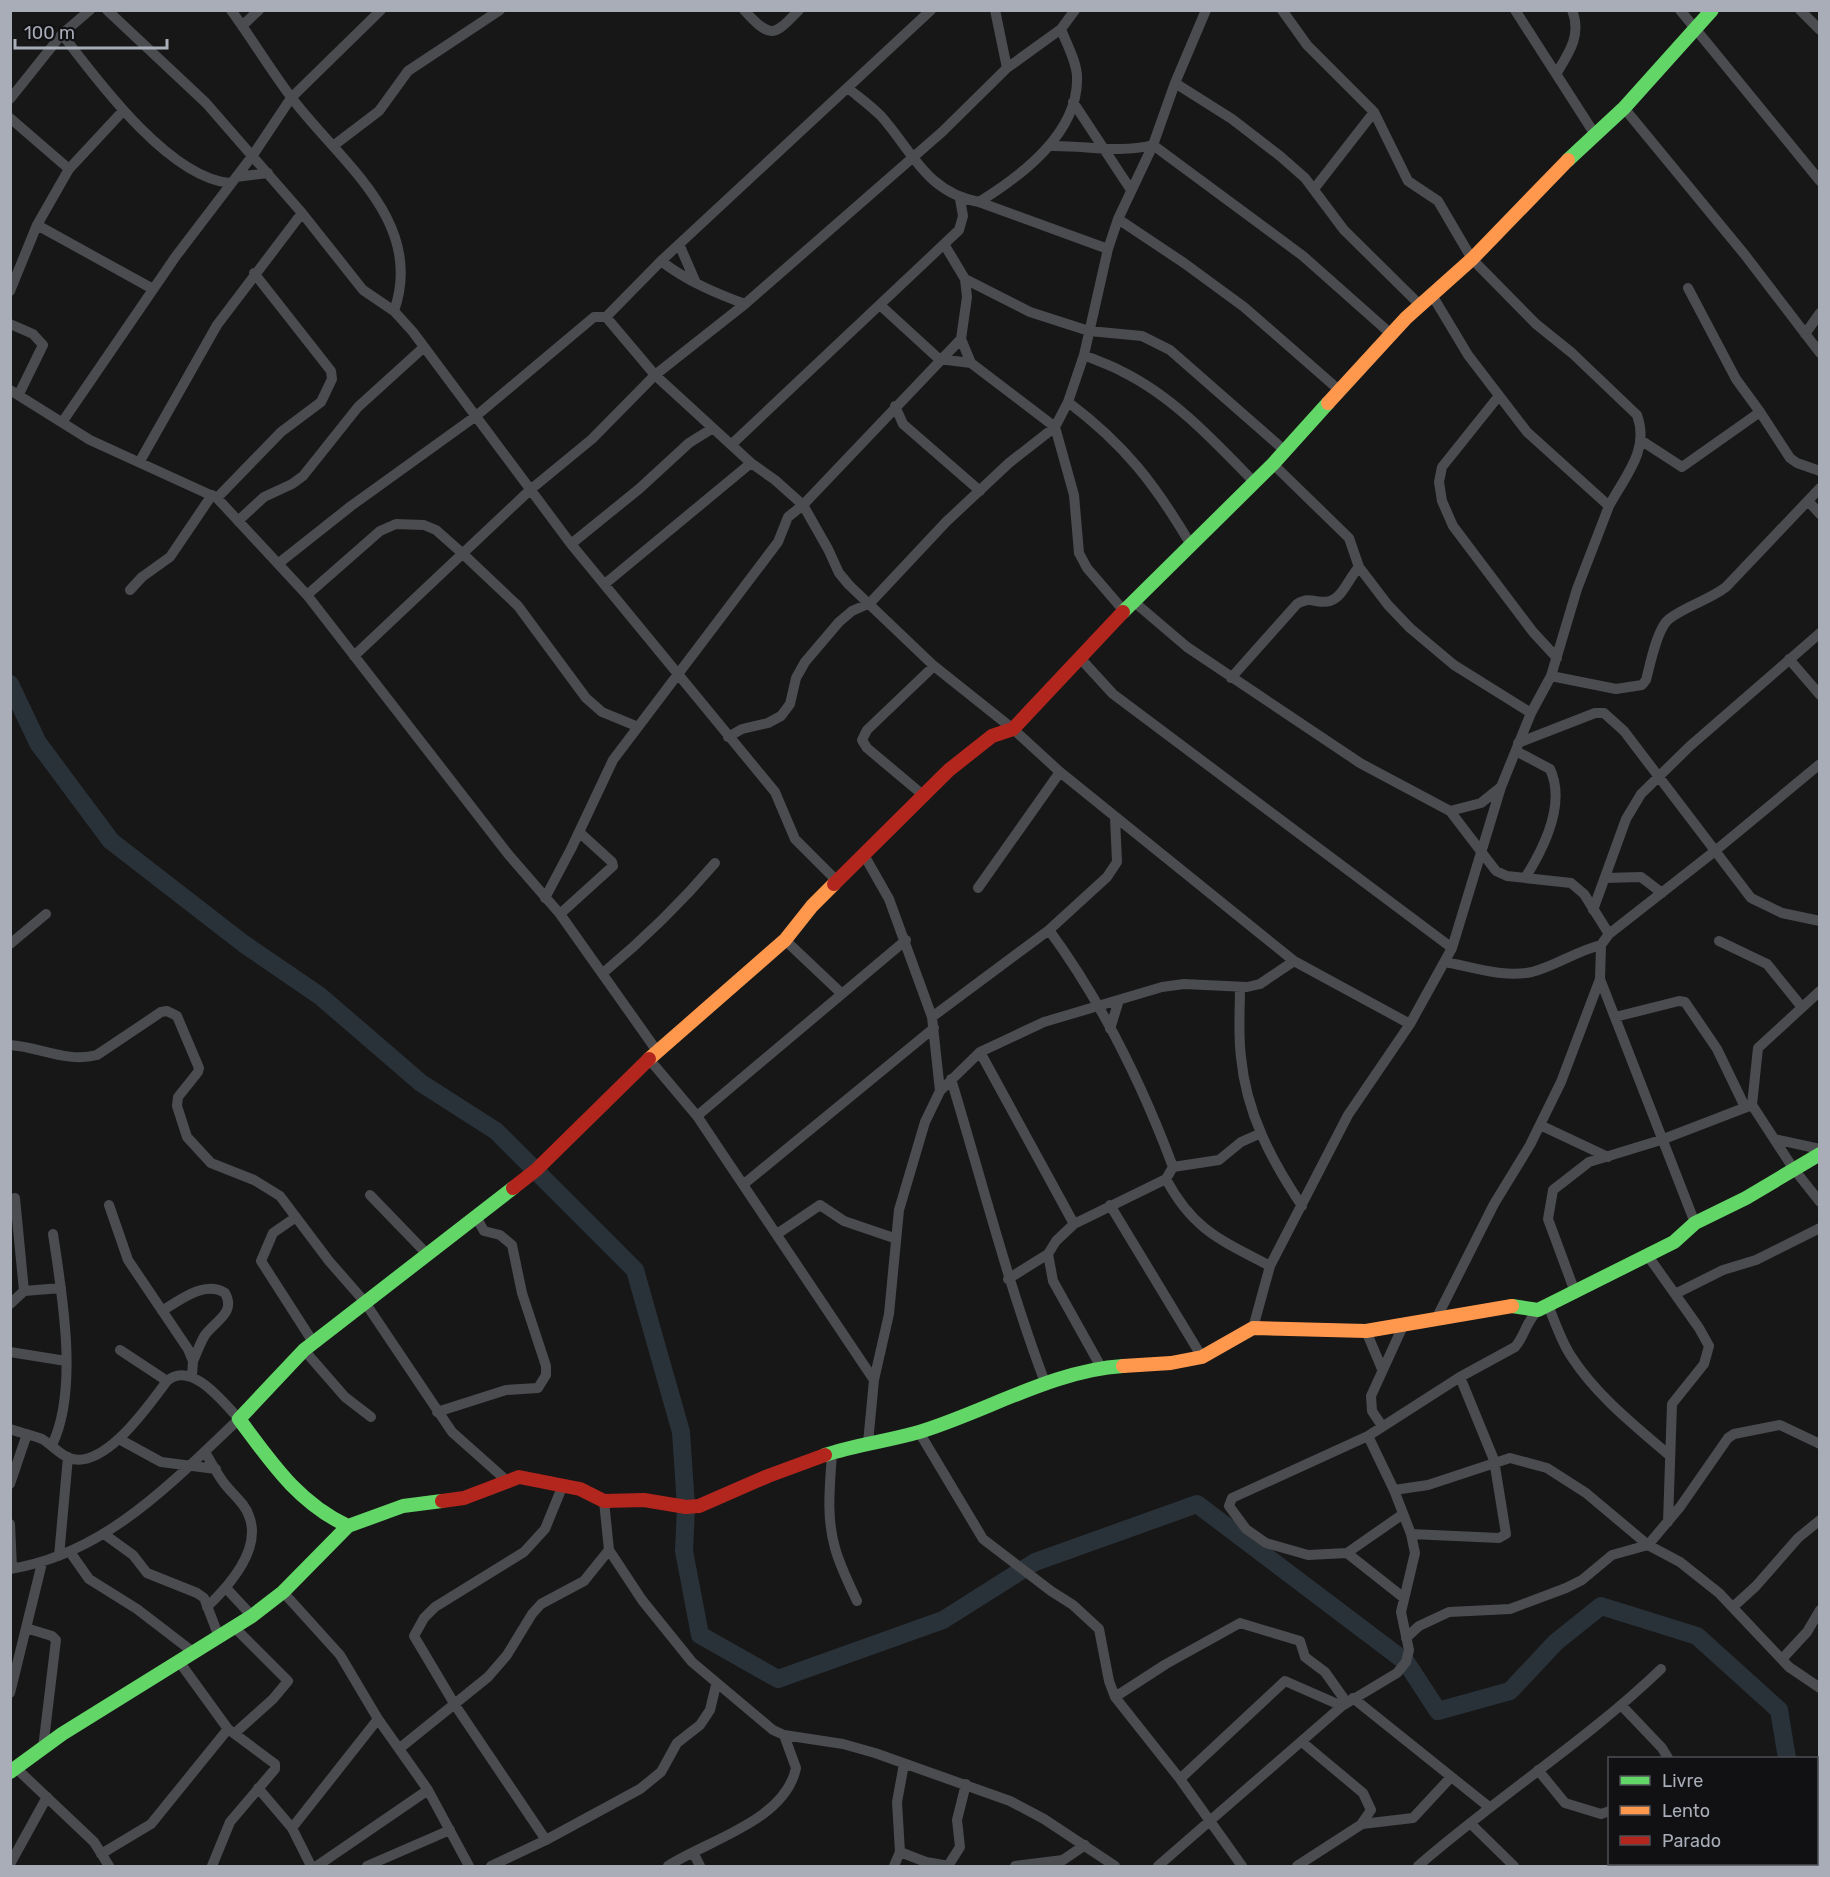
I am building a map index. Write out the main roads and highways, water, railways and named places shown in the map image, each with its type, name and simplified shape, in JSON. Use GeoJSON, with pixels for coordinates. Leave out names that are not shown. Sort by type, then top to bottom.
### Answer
{"type":"FeatureCollection","features":[{"type":"Feature","properties":{"kind":"waterway"},"geometry":{"type":"LineString","coordinates":[[10,684],[38,743],[111,841],[244,944],[320,996],[421,1083],[496,1131],[635,1270],[681,1432],[686,1507],[684,1551],[700,1635],[778,1679],[943,1620],[1035,1562],[1197,1504],[1406,1662],[1438,1711],[1510,1691],[1556,1642],[1601,1606],[1697,1636],[1779,1710],[1787,1757]]}},
{"type":"Feature","properties":{"kind":"waterway"},"geometry":{"type":"LineString","coordinates":[[1818,1844],[1820,1848]]}}]}
